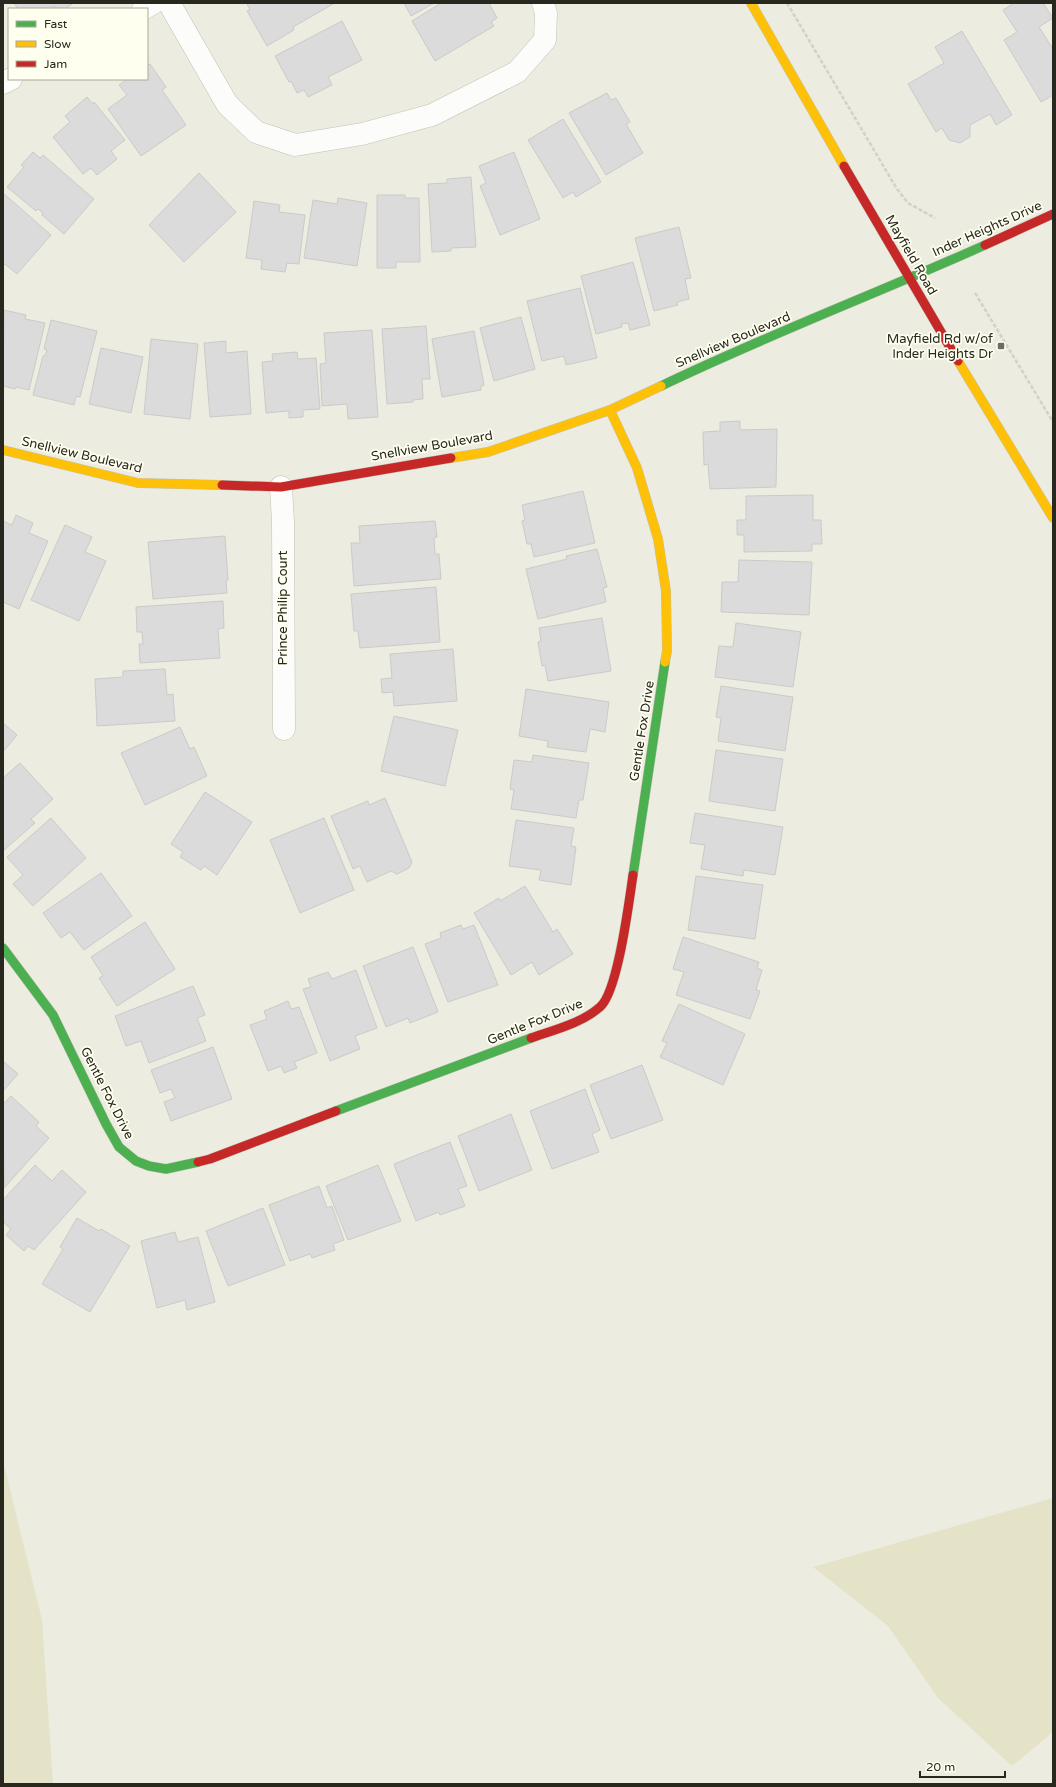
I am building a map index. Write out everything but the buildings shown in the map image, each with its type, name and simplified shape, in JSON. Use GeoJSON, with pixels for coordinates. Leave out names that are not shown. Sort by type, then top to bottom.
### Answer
{"type":"FeatureCollection","features":[{"type":"Feature","properties":{"kind":"street"},"geometry":{"type":"LineString","coordinates":[[169,3],[227,104],[256,132],[295,145],[362,134],[432,115],[517,72],[545,40],[546,13],[543,3]]}},
{"type":"Feature","properties":{"kind":"street","name":"Mayfield Road"},"geometry":{"type":"LineString","coordinates":[[751,3],[909,279],[1053,518]]}},
{"type":"Feature","properties":{"kind":"street","name":"Inder Heights Drive"},"geometry":{"type":"LineString","coordinates":[[909,279],[1053,214]]}},
{"type":"Feature","properties":{"kind":"street","name":"Snellview Boulevard"},"geometry":{"type":"LineString","coordinates":[[3,450],[138,483],[281,487],[488,452],[610,410],[708,363],[909,279]]}},
{"type":"Feature","properties":{"kind":"street","name":"Gentle Fox Drive"},"geometry":{"type":"LineString","coordinates":[[3,948],[53,1015],[106,1124],[119,1147],[136,1161],[149,1166],[166,1169],[210,1159],[571,1023],[591,1014],[602,1006],[609,994],[623,942],[668,651],[666,591],[658,539],[637,468],[610,410]]}},
{"type":"Feature","properties":{"kind":"street","name":"Prince Philip Court"},"geometry":{"type":"LineString","coordinates":[[281,487],[283,522],[284,729]]}},
{"type":"Feature","properties":{"kind":"path"},"geometry":{"type":"LineString","coordinates":[[787,3],[897,189],[908,203],[935,218]]}},
{"type":"Feature","properties":{"kind":"path"},"geometry":{"type":"LineString","coordinates":[[975,293],[1053,422]]}},
{"type":"Feature","properties":{"kind":"green space"},"geometry":{"type":"Polygon","coordinates":[[[3,1461],[42,1620],[53,1784],[3,1784],[3,1461]]]}},
{"type":"Feature","properties":{"kind":"green space"},"geometry":{"type":"Polygon","coordinates":[[[1053,1498],[1053,1732],[1012,1766],[938,1698],[888,1626],[813,1567],[1053,1498]]]}},
{"type":"Feature","properties":{"kind":"traffic: fast"},"geometry":{"type":"LineString","coordinates":[[661,386],[741,349],[985,245]]}},
{"type":"Feature","properties":{"kind":"traffic: fast"},"geometry":{"type":"LineString","coordinates":[[633,875],[665,662]]}},
{"type":"Feature","properties":{"kind":"traffic: fast"},"geometry":{"type":"LineString","coordinates":[[3,948],[53,1015],[106,1124],[119,1147],[136,1161],[149,1166],[166,1169],[198,1162]]}},
{"type":"Feature","properties":{"kind":"traffic: fast"},"geometry":{"type":"LineString","coordinates":[[336,1111],[531,1038]]}},
{"type":"Feature","properties":{"kind":"traffic: slow"},"geometry":{"type":"LineString","coordinates":[[751,3],[844,166]]}},
{"type":"Feature","properties":{"kind":"traffic: slow"},"geometry":{"type":"LineString","coordinates":[[958,361],[1053,518]]}},
{"type":"Feature","properties":{"kind":"traffic: slow"},"geometry":{"type":"LineString","coordinates":[[451,458],[488,452],[610,410],[661,386]]}},
{"type":"Feature","properties":{"kind":"traffic: slow"},"geometry":{"type":"LineString","coordinates":[[610,410],[637,468],[658,539],[666,591],[667,651],[665,662]]}},
{"type":"Feature","properties":{"kind":"traffic: slow"},"geometry":{"type":"LineString","coordinates":[[3,450],[138,483],[222,485]]}},
{"type":"Feature","properties":{"kind":"traffic: jam"},"geometry":{"type":"LineString","coordinates":[[844,166],[958,361]]}},
{"type":"Feature","properties":{"kind":"traffic: jam"},"geometry":{"type":"LineString","coordinates":[[985,245],[1053,214]]}},
{"type":"Feature","properties":{"kind":"traffic: jam"},"geometry":{"type":"LineString","coordinates":[[222,485],[281,487],[451,458]]}},
{"type":"Feature","properties":{"kind":"traffic: jam"},"geometry":{"type":"LineString","coordinates":[[531,1038],[567,1026],[593,1013],[600,1007],[606,998],[612,984],[622,945],[633,875]]}},
{"type":"Feature","properties":{"kind":"traffic: jam"},"geometry":{"type":"LineString","coordinates":[[198,1162],[210,1159],[336,1111]]}},
{"type":"Feature","properties":{"kind":"place","name":"Mayfield Rd w/of Inder Heights Dr"},"geometry":{"type":"Point","coordinates":[1001,346]}}]}
